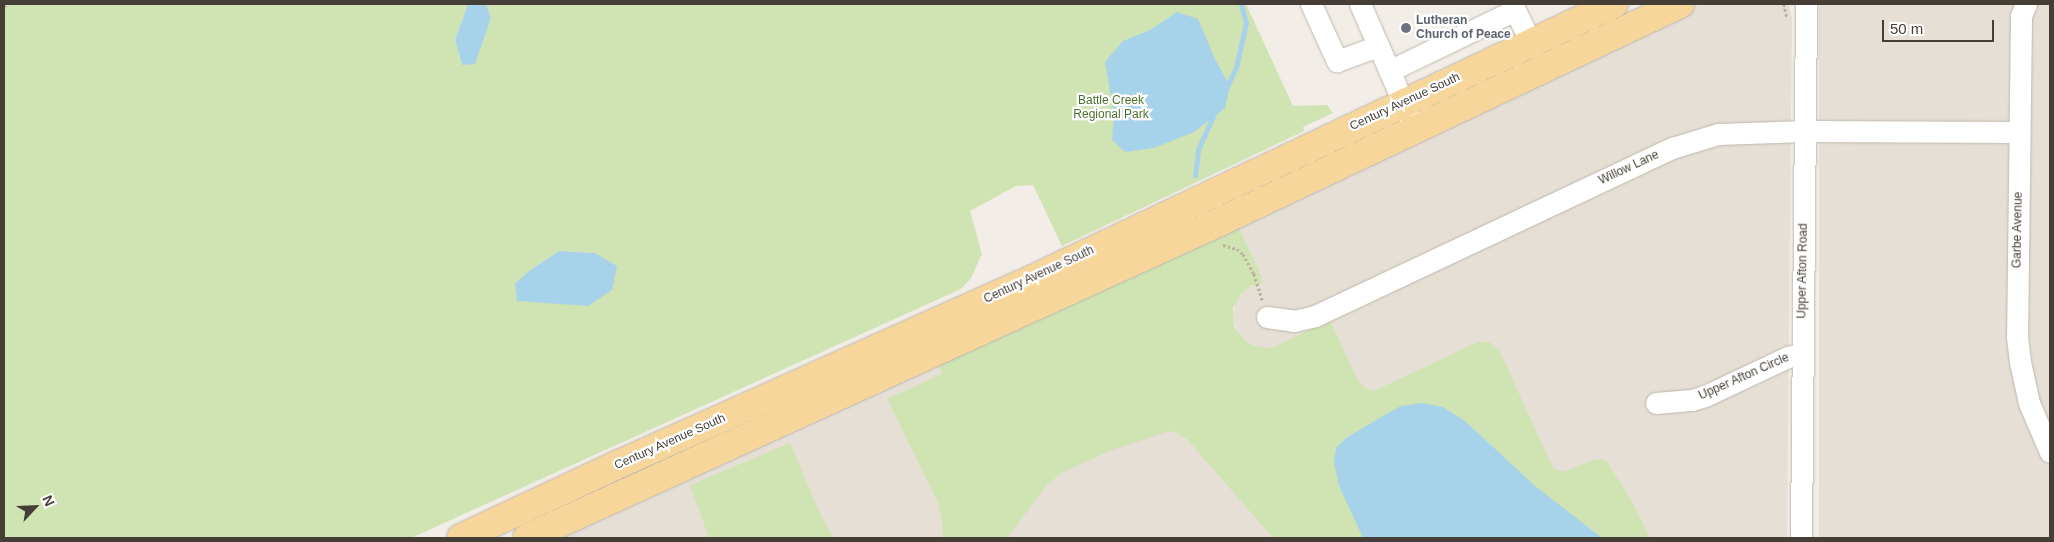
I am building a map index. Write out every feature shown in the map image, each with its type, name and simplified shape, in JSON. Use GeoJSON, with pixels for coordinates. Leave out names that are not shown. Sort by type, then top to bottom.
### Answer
{"type":"FeatureCollection","features":[{"type":"Feature","properties":{"kind":"main road","name":"Century Avenue South"},"geometry":{"type":"LineString","coordinates":[[461,538],[619,464],[1011,289],[1614,4]]}},
{"type":"Feature","properties":{"kind":"main road"},"geometry":{"type":"LineString","coordinates":[[527,538],[1039,306],[1680,4]]}},
{"type":"Feature","properties":{"kind":"street"},"geometry":{"type":"LineString","coordinates":[[1311,4],[1337,61],[1378,46]]}},
{"type":"Feature","properties":{"kind":"street"},"geometry":{"type":"LineString","coordinates":[[1360,4],[1415,129]]}},
{"type":"Feature","properties":{"kind":"street","name":"Upper Afton Road"},"geometry":{"type":"LineString","coordinates":[[1800,538],[1806,4]]}},
{"type":"Feature","properties":{"kind":"street","name":"Garbe Avenue"},"geometry":{"type":"LineString","coordinates":[[2026,4],[2021,16],[2017,337],[2027,396],[2050,452]]}},
{"type":"Feature","properties":{"kind":"street"},"geometry":{"type":"LineString","coordinates":[[1389,71],[1514,7],[1531,43]]}},
{"type":"Feature","properties":{"kind":"street","name":"Willow Lane"},"geometry":{"type":"LineString","coordinates":[[1267,317],[1294,321],[1314,316],[1672,148],[1718,134],[1804,131],[2019,132]]}},
{"type":"Feature","properties":{"kind":"street","name":"Upper Afton Circle"},"geometry":{"type":"LineString","coordinates":[[1656,403],[1692,400],[1705,396],[1788,357],[1802,353]]}},
{"type":"Feature","properties":{"kind":"path"},"geometry":{"type":"LineString","coordinates":[[4,6],[8,4]]}},
{"type":"Feature","properties":{"kind":"path"},"geometry":{"type":"LineString","coordinates":[[1220,244],[1233,247],[1243,254],[1254,274],[1267,317]]}},
{"type":"Feature","properties":{"kind":"shaded area"},"geometry":{"type":"Polygon","coordinates":[[[1702,4],[1788,4],[1792,17],[1787,538],[1640,538],[1552,486],[1366,406],[1283,343],[1272,348],[1260,348],[1249,344],[1240,336],[1233,320],[1235,303],[1246,289],[1262,282],[1261,275],[1237,223],[1702,4]]]}},
{"type":"Feature","properties":{"kind":"shaded area"},"geometry":{"type":"Polygon","coordinates":[[[1819,4],[2050,4],[2050,538],[1819,538],[1819,4]]]}},
{"type":"Feature","properties":{"kind":"shaded area"},"geometry":{"type":"Polygon","coordinates":[[[938,364],[1167,412],[1276,538],[549,538],[938,364]]]}},
{"type":"Feature","properties":{"kind":"green space","name":"Battle Creek Regional Park"},"geometry":{"type":"Polygon","coordinates":[[[4,4],[468,4],[455,40],[462,65],[491,18],[486,4],[1246,4],[1293,106],[1327,105],[1333,113],[1303,127],[1304,131],[1062,246],[1033,185],[1016,186],[970,211],[982,254],[971,278],[961,289],[411,538],[4,538],[4,4]],[[559,251],[529,271],[595,253],[559,251]]]}},
{"type":"Feature","properties":{"kind":"green space"},"geometry":{"type":"Polygon","coordinates":[[[1237,223],[1261,275],[1262,283],[1251,286],[1242,293],[1233,308],[1234,326],[1244,340],[1254,346],[1272,348],[1330,320],[1357,379],[1365,388],[1374,391],[1478,342],[1490,342],[1500,352],[1553,468],[1563,472],[1593,460],[1601,459],[1607,462],[1630,498],[1650,538],[1273,538],[1187,439],[1175,432],[1169,431],[1109,451],[1060,474],[1047,485],[1007,538],[943,538],[942,518],[937,500],[887,399],[942,374],[938,364],[1237,223]]]}},
{"type":"Feature","properties":{"kind":"green space"},"geometry":{"type":"Polygon","coordinates":[[[790,443],[821,516],[834,538],[709,538],[690,485],[790,443]]]}},
{"type":"Feature","properties":{"kind":"water"},"geometry":{"type":"Polygon","coordinates":[[[468,4],[486,4],[491,18],[475,64],[462,65],[455,40],[468,4]]]}},
{"type":"Feature","properties":{"kind":"water"},"geometry":{"type":"Polygon","coordinates":[[[1177,12],[1198,19],[1215,59],[1230,86],[1225,108],[1194,132],[1154,148],[1125,152],[1112,140],[1114,115],[1105,62],[1123,41],[1150,30],[1177,12]]]}},
{"type":"Feature","properties":{"kind":"water"},"geometry":{"type":"Polygon","coordinates":[[[559,251],[595,253],[617,266],[612,290],[588,306],[517,301],[515,284],[529,271],[559,251]]]}},
{"type":"Feature","properties":{"kind":"water"},"geometry":{"type":"Polygon","coordinates":[[[1422,403],[1443,407],[1465,421],[1534,485],[1602,538],[1363,538],[1339,486],[1334,462],[1336,448],[1346,438],[1401,406],[1422,403]]]}},
{"type":"Feature","properties":{"kind":"waterway"},"geometry":{"type":"LineString","coordinates":[[1226,89],[1236,68],[1246,23],[1241,4]]}},
{"type":"Feature","properties":{"kind":"waterway"},"geometry":{"type":"LineString","coordinates":[[1195,176],[1198,150],[1214,114]]}},
{"type":"Feature","properties":{"kind":"place","name":"Lutheran Church of Peace"},"geometry":{"type":"Point","coordinates":[1406,28]}}]}
